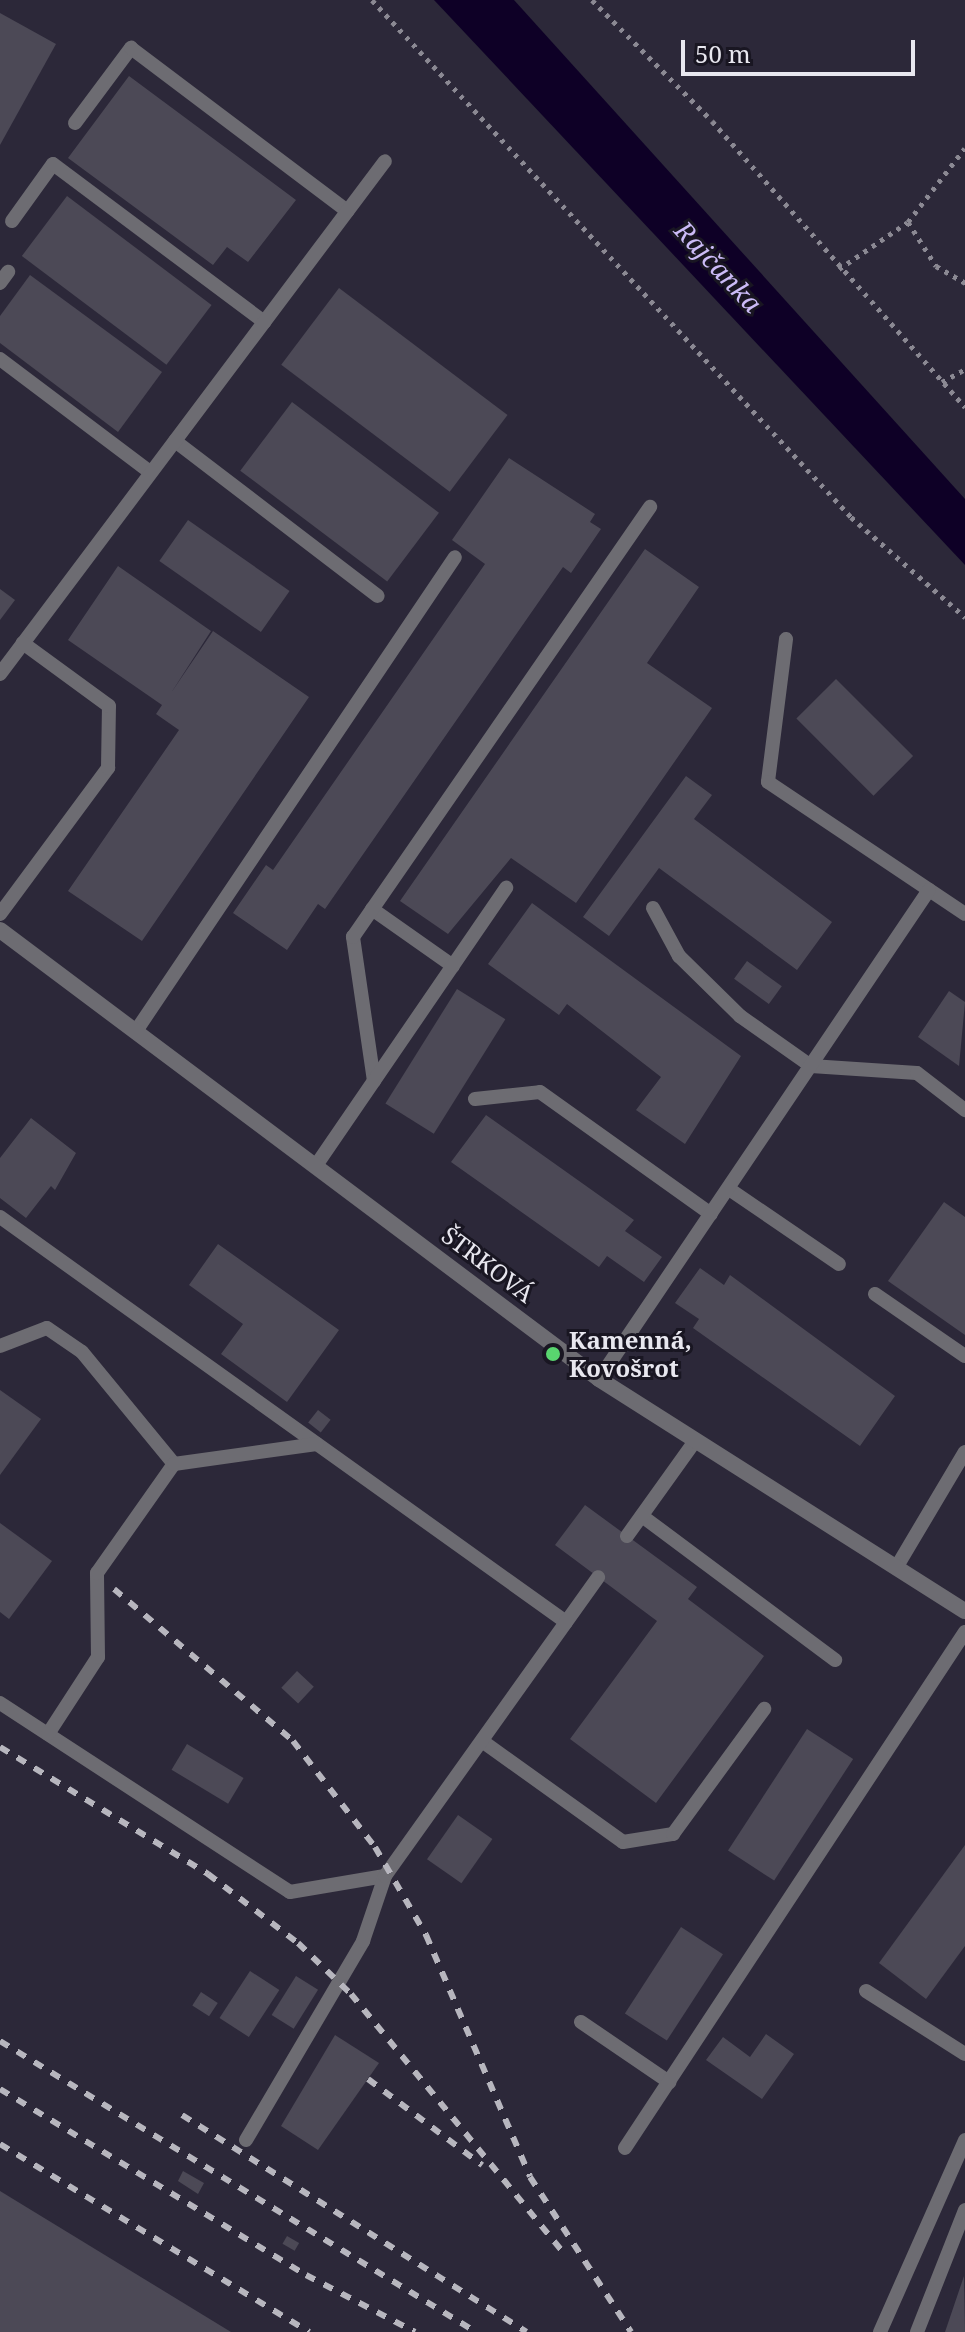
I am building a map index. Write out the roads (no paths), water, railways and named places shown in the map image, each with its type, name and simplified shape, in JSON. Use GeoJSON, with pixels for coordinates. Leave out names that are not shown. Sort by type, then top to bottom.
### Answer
{"type":"FeatureCollection","features":[{"type":"Feature","properties":{"kind":"street","name":"ŠTRKOVÁ"},"geometry":{"type":"LineString","coordinates":[[0,930],[317,1164],[599,1379],[965,1611]]}},
{"type":"Feature","properties":{"kind":"lane"},"geometry":{"type":"LineString","coordinates":[[75,123],[131,48],[347,211]]}},
{"type":"Feature","properties":{"kind":"lane"},"geometry":{"type":"LineString","coordinates":[[0,674],[385,161]]}},
{"type":"Feature","properties":{"kind":"lane"},"geometry":{"type":"LineString","coordinates":[[12,221],[53,164],[264,322]]}},
{"type":"Feature","properties":{"kind":"lane"},"geometry":{"type":"LineString","coordinates":[[0,359],[150,472]]}},
{"type":"Feature","properties":{"kind":"lane"},"geometry":{"type":"LineString","coordinates":[[175,441],[378,596]]}},
{"type":"Feature","properties":{"kind":"lane"},"geometry":{"type":"LineString","coordinates":[[374,1081],[353,937],[650,507]]}},
{"type":"Feature","properties":{"kind":"lane"},"geometry":{"type":"LineString","coordinates":[[136,1031],[455,557]]}},
{"type":"Feature","properties":{"kind":"lane"},"geometry":{"type":"LineString","coordinates":[[786,639],[768,782],[965,914]]}},
{"type":"Feature","properties":{"kind":"lane"},"geometry":{"type":"LineString","coordinates":[[0,914],[108,768],[109,706],[23,643]]}},
{"type":"Feature","properties":{"kind":"lane"},"geometry":{"type":"LineString","coordinates":[[317,1164],[506,888]]}},
{"type":"Feature","properties":{"kind":"lane"},"geometry":{"type":"LineString","coordinates":[[599,1379],[929,890]]}},
{"type":"Feature","properties":{"kind":"lane"},"geometry":{"type":"LineString","coordinates":[[653,908],[679,956],[740,1016],[811,1066],[917,1073],[965,1110]]}},
{"type":"Feature","properties":{"kind":"lane"},"geometry":{"type":"LineString","coordinates":[[372,909],[453,966]]}},
{"type":"Feature","properties":{"kind":"lane"},"geometry":{"type":"LineString","coordinates":[[475,1099],[540,1092],[711,1214]]}},
{"type":"Feature","properties":{"kind":"lane"},"geometry":{"type":"LineString","coordinates":[[729,1189],[839,1264]]}},
{"type":"Feature","properties":{"kind":"lane"},"geometry":{"type":"LineString","coordinates":[[0,1217],[566,1622]]}},
{"type":"Feature","properties":{"kind":"lane"},"geometry":{"type":"LineString","coordinates":[[875,1294],[965,1356]]}},
{"type":"Feature","properties":{"kind":"lane"},"geometry":{"type":"LineString","coordinates":[[0,1346],[47,1328],[82,1352],[174,1464]]}},
{"type":"Feature","properties":{"kind":"lane"},"geometry":{"type":"LineString","coordinates":[[627,1536],[695,1441]]}},
{"type":"Feature","properties":{"kind":"lane"},"geometry":{"type":"LineString","coordinates":[[48,1734],[98,1657],[97,1573],[174,1464],[317,1444]]}},
{"type":"Feature","properties":{"kind":"lane"},"geometry":{"type":"LineString","coordinates":[[896,1568],[965,1452]]}},
{"type":"Feature","properties":{"kind":"lane"},"geometry":{"type":"LineString","coordinates":[[642,1516],[835,1660]]}},
{"type":"Feature","properties":{"kind":"lane"},"geometry":{"type":"LineString","coordinates":[[246,2140],[363,1941],[385,1876],[598,1577]]}},
{"type":"Feature","properties":{"kind":"lane"},"geometry":{"type":"LineString","coordinates":[[625,2148],[965,1632]]}},
{"type":"Feature","properties":{"kind":"lane"},"geometry":{"type":"LineString","coordinates":[[0,1703],[290,1892],[385,1876]]}},
{"type":"Feature","properties":{"kind":"lane"},"geometry":{"type":"LineString","coordinates":[[482,1741],[623,1842],[673,1834],[764,1709]]}},
{"type":"Feature","properties":{"kind":"lane"},"geometry":{"type":"LineString","coordinates":[[866,1991],[965,2054]]}},
{"type":"Feature","properties":{"kind":"lane"},"geometry":{"type":"LineString","coordinates":[[581,2022],[669,2082]]}},
{"type":"Feature","properties":{"kind":"lane"},"geometry":{"type":"LineString","coordinates":[[880,2332],[965,2140]]}},
{"type":"Feature","properties":{"kind":"lane"},"geometry":{"type":"LineString","coordinates":[[917,2332],[965,2210]]}},
{"type":"Feature","properties":{"kind":"water","name":"Rajčanka"},"geometry":{"type":"Polygon","coordinates":[[[434,0],[514,0],[965,499],[965,565],[434,0]]]}},
{"type":"Feature","properties":{"kind":"railway"},"geometry":{"type":"LineString","coordinates":[[114,1589],[293,1741],[375,1847],[426,1935],[530,2177],[631,2332]]}},
{"type":"Feature","properties":{"kind":"railway"},"geometry":{"type":"LineString","coordinates":[[0,1747],[208,1874],[298,1943],[351,1994],[563,2252]]}},
{"type":"Feature","properties":{"kind":"railway"},"geometry":{"type":"LineString","coordinates":[[0,2041],[476,2332]]}},
{"type":"Feature","properties":{"kind":"railway"},"geometry":{"type":"LineString","coordinates":[[368,2079],[482,2165]]}},
{"type":"Feature","properties":{"kind":"railway"},"geometry":{"type":"LineString","coordinates":[[0,2089],[306,2275],[415,2332]]}},
{"type":"Feature","properties":{"kind":"railway"},"geometry":{"type":"LineString","coordinates":[[182,2115],[526,2332]]}},
{"type":"Feature","properties":{"kind":"railway"},"geometry":{"type":"LineString","coordinates":[[0,2144],[309,2332]]}},
{"type":"Feature","properties":{"kind":"place","name":"Kamenná, Kovošrot"},"geometry":{"type":"Point","coordinates":[553,1354]}}]}
